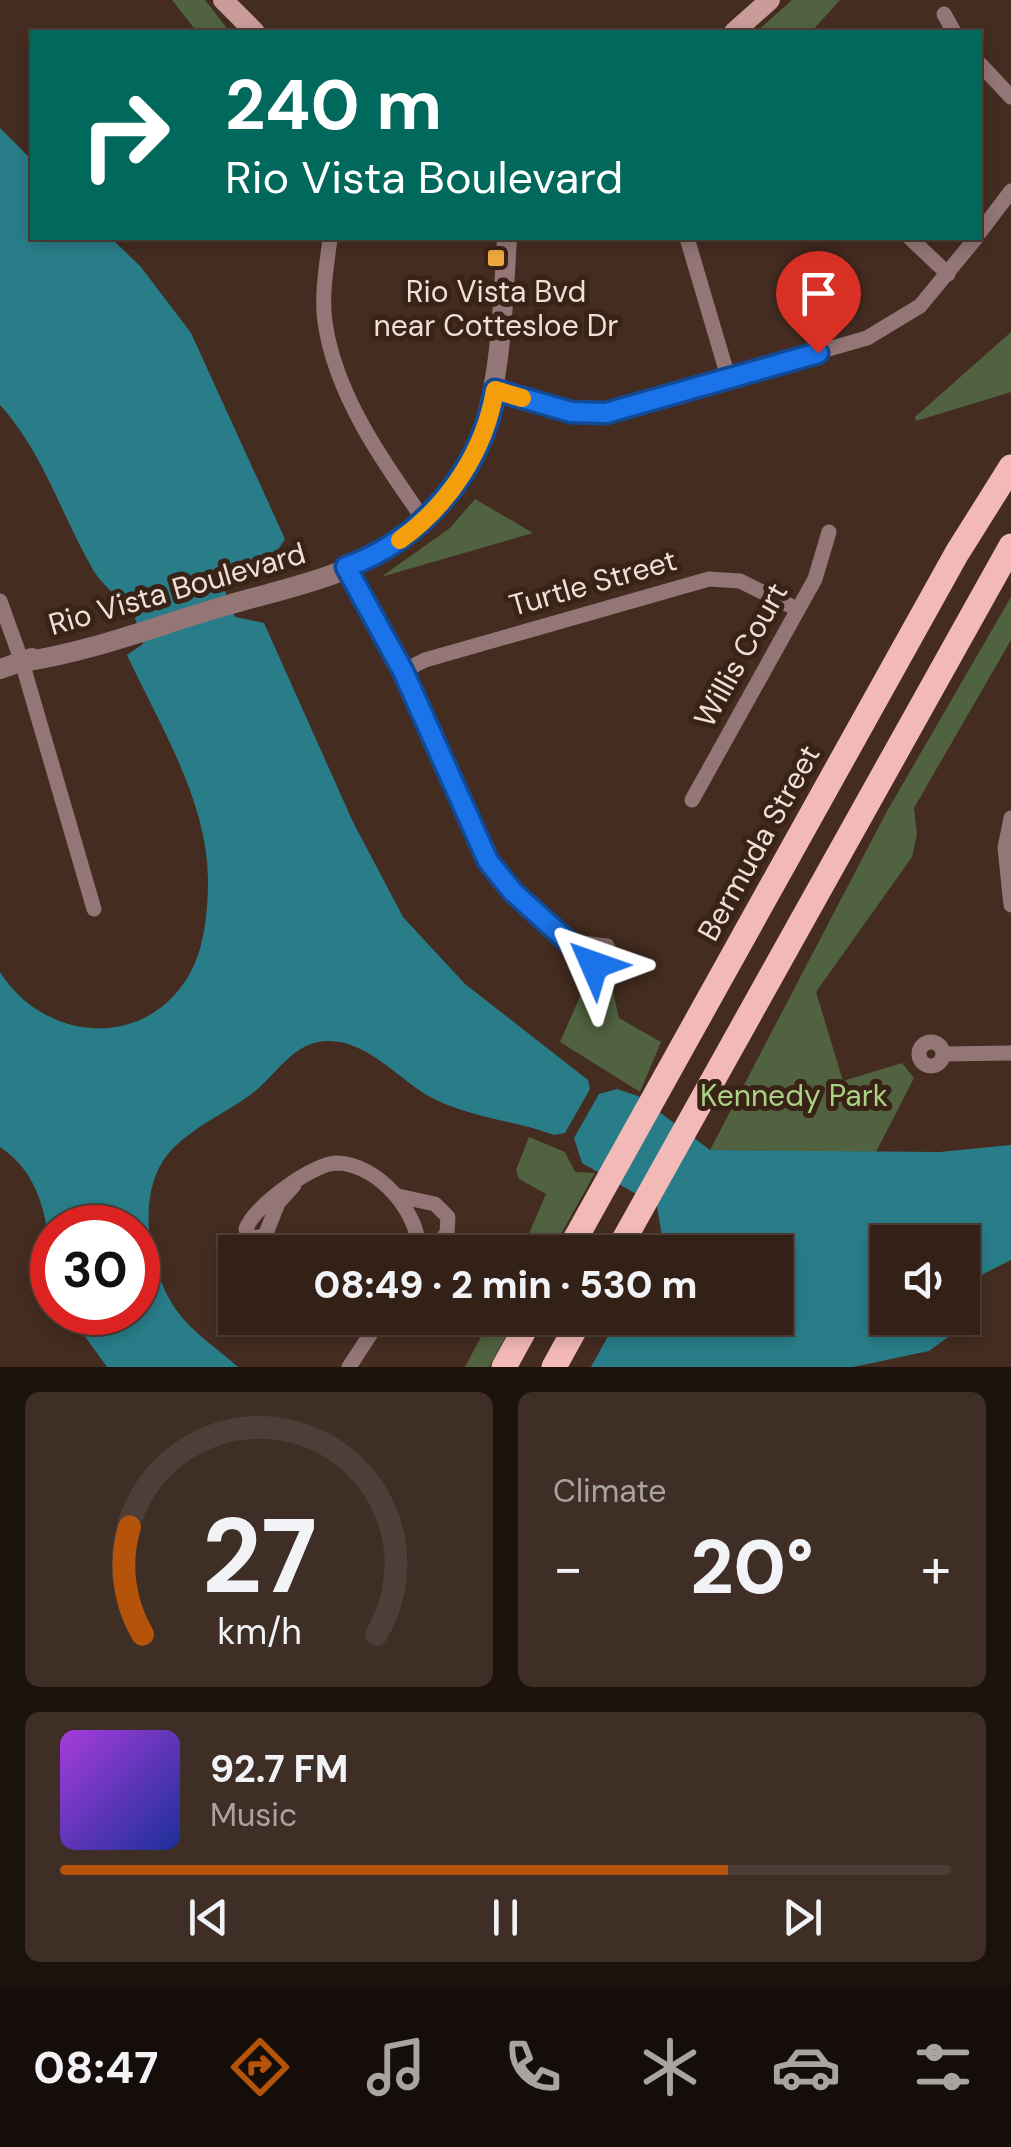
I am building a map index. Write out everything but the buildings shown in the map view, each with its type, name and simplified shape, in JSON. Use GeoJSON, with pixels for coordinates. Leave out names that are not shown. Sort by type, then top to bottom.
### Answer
{"type":"FeatureCollection","features":[{"type":"Feature","properties":{"kind":"main road"},"geometry":{"type":"LineString","coordinates":[[223,0],[253,30]]}},
{"type":"Feature","properties":{"kind":"main road"},"geometry":{"type":"LineString","coordinates":[[736,30],[770,0]]}},
{"type":"Feature","properties":{"kind":"main road","name":"Bermuda Street"},"geometry":{"type":"LineString","coordinates":[[577,1235],[958,553],[1011,467]]}},
{"type":"Feature","properties":{"kind":"main road"},"geometry":{"type":"LineString","coordinates":[[627,1235],[1011,546]]}},
{"type":"Feature","properties":{"kind":"main road"},"geometry":{"type":"LineString","coordinates":[[504,1367],[522,1335]]}},
{"type":"Feature","properties":{"kind":"main road"},"geometry":{"type":"LineString","coordinates":[[554,1367],[572,1335]]}},
{"type":"Feature","properties":{"kind":"street"},"geometry":{"type":"LineString","coordinates":[[944,14],[953,30]]}},
{"type":"Feature","properties":{"kind":"street"},"geometry":{"type":"LineString","coordinates":[[982,66],[1011,96]]}},
{"type":"Feature","properties":{"kind":"street"},"geometry":{"type":"LineString","coordinates":[[982,230],[1011,191]]}},
{"type":"Feature","properties":{"kind":"street"},"geometry":{"type":"LineString","coordinates":[[330,240],[324,306],[329,344],[375,446],[424,520]]}},
{"type":"Feature","properties":{"kind":"street","name":"Rio Vista Boulevard"},"geometry":{"type":"LineString","coordinates":[[0,668],[346,567],[389,547],[424,520],[468,465],[487,425],[495,390],[507,240]]}},
{"type":"Feature","properties":{"kind":"street"},"geometry":{"type":"LineString","coordinates":[[689,240],[729,380]]}},
{"type":"Feature","properties":{"kind":"street"},"geometry":{"type":"LineString","coordinates":[[912,240],[948,274]]}},
{"type":"Feature","properties":{"kind":"street"},"geometry":{"type":"LineString","coordinates":[[495,390],[571,412],[606,413],[729,380],[888,328],[920,306],[974,240]]}},
{"type":"Feature","properties":{"kind":"street","name":"Willis Court"},"geometry":{"type":"LineString","coordinates":[[692,800],[823,561],[829,532]]}},
{"type":"Feature","properties":{"kind":"street"},"geometry":{"type":"LineString","coordinates":[[346,567],[403,671],[488,861],[513,892],[560,934]]}},
{"type":"Feature","properties":{"kind":"street","name":"Turtle Street"},"geometry":{"type":"LineString","coordinates":[[403,671],[444,655],[709,579],[740,582],[797,610]]}},
{"type":"Feature","properties":{"kind":"street"},"geometry":{"type":"LineString","coordinates":[[0,602],[22,662],[94,909]]}},
{"type":"Feature","properties":{"kind":"street"},"geometry":{"type":"LineString","coordinates":[[1011,818],[1006,848],[1011,905]]}},
{"type":"Feature","properties":{"kind":"street"},"geometry":{"type":"LineString","coordinates":[[943,1054],[1011,1053]]}},
{"type":"Feature","properties":{"kind":"street"},"geometry":{"type":"LineString","coordinates":[[294,1184],[324,1165],[341,1163],[362,1171],[394,1194],[416,1222]]}},
{"type":"Feature","properties":{"kind":"street"},"geometry":{"type":"LineString","coordinates":[[394,1194],[440,1207],[450,1226],[443,1235]]}},
{"type":"Feature","properties":{"kind":"street"},"geometry":{"type":"LineString","coordinates":[[417,1235],[416,1222],[422,1209],[440,1207]]}},
{"type":"Feature","properties":{"kind":"street"},"geometry":{"type":"LineString","coordinates":[[349,1367],[371,1335]]}},
{"type":"Feature","properties":{"kind":"green space"},"geometry":{"type":"Polygon","coordinates":[[[172,0],[205,0],[228,30],[195,30],[172,0]]]}},
{"type":"Feature","properties":{"kind":"green space"},"geometry":{"type":"Polygon","coordinates":[[[792,0],[840,0],[813,30],[758,30],[792,0]]]}},
{"type":"Feature","properties":{"kind":"green space"},"geometry":{"type":"Polygon","coordinates":[[[1011,332],[1011,392],[916,421],[915,417],[1011,332]]]}},
{"type":"Feature","properties":{"kind":"green space"},"geometry":{"type":"Polygon","coordinates":[[[475,499],[533,533],[381,577],[450,528],[475,499]]]}},
{"type":"Feature","properties":{"kind":"green space","name":"Kennedy Park"},"geometry":{"type":"Polygon","coordinates":[[[1011,597],[1011,640],[914,808],[917,834],[912,857],[816,992],[843,1081],[902,1063],[914,1078],[876,1152],[710,1150],[886,813],[1011,597]]]}},
{"type":"Feature","properties":{"kind":"green space"},"geometry":{"type":"Polygon","coordinates":[[[609,974],[619,1018],[661,1042],[640,1092],[560,1042],[589,976],[596,979],[609,974]]]}},
{"type":"Feature","properties":{"kind":"green space"},"geometry":{"type":"Polygon","coordinates":[[[529,1137],[565,1152],[575,1172],[595,1173],[560,1235],[528,1235],[546,1194],[519,1179],[516,1170],[529,1137]]]}},
{"type":"Feature","properties":{"kind":"green space"},"geometry":{"type":"Polygon","coordinates":[[[482,1335],[507,1335],[489,1367],[465,1367],[482,1335]]]}},
{"type":"Feature","properties":{"kind":"water"},"geometry":{"type":"Polygon","coordinates":[[[0,128],[30,158],[30,240],[113,240],[141,267],[191,333],[285,539],[273,557],[229,572],[223,586],[235,617],[264,623],[353,822],[403,917],[465,984],[588,1080],[590,1089],[565,1133],[554,1135],[440,1102],[367,1052],[327,1041],[295,1053],[254,1092],[187,1136],[168,1154],[158,1171],[150,1205],[41,1205],[25,1171],[0,1147],[0,972],[19,995],[42,1013],[68,1024],[94,1028],[121,1026],[147,1016],[170,1000],[189,975],[199,953],[208,878],[206,849],[190,791],[127,655],[143,644],[134,615],[96,574],[40,463],[0,405],[0,128]]]}},
{"type":"Feature","properties":{"kind":"water"},"geometry":{"type":"Polygon","coordinates":[[[617,1089],[638,1096],[710,1150],[940,1152],[1011,1145],[1011,1260],[983,1274],[980,1280],[980,1225],[870,1225],[870,1335],[951,1335],[929,1351],[853,1367],[591,1367],[609,1335],[793,1335],[793,1235],[662,1235],[657,1206],[582,1163],[574,1138],[599,1094],[617,1089]]]}},
{"type":"Feature","properties":{"kind":"water"},"geometry":{"type":"Polygon","coordinates":[[[160,1277],[183,1319],[238,1367],[107,1367],[84,1335],[160,1335],[160,1277]]]}},
{"type":"Feature","properties":{"kind":"slow traffic"},"geometry":{"type":"LineString","coordinates":[[400,540],[456,484],[478,447],[495,390],[522,398]]}},
{"type":"Feature","properties":{"kind":"place","name":"Rio Vista Bvd near Cottesloe Dr"},"geometry":{"type":"Point","coordinates":[496,258]}},
{"type":"Feature","properties":{"kind":"route"},"geometry":{"type":"LineString","coordinates":[[594,965],[513,892],[488,861],[403,671],[346,567],[389,547],[441,503],[478,447],[495,390],[571,412],[606,413],[818,353]]}}]}
